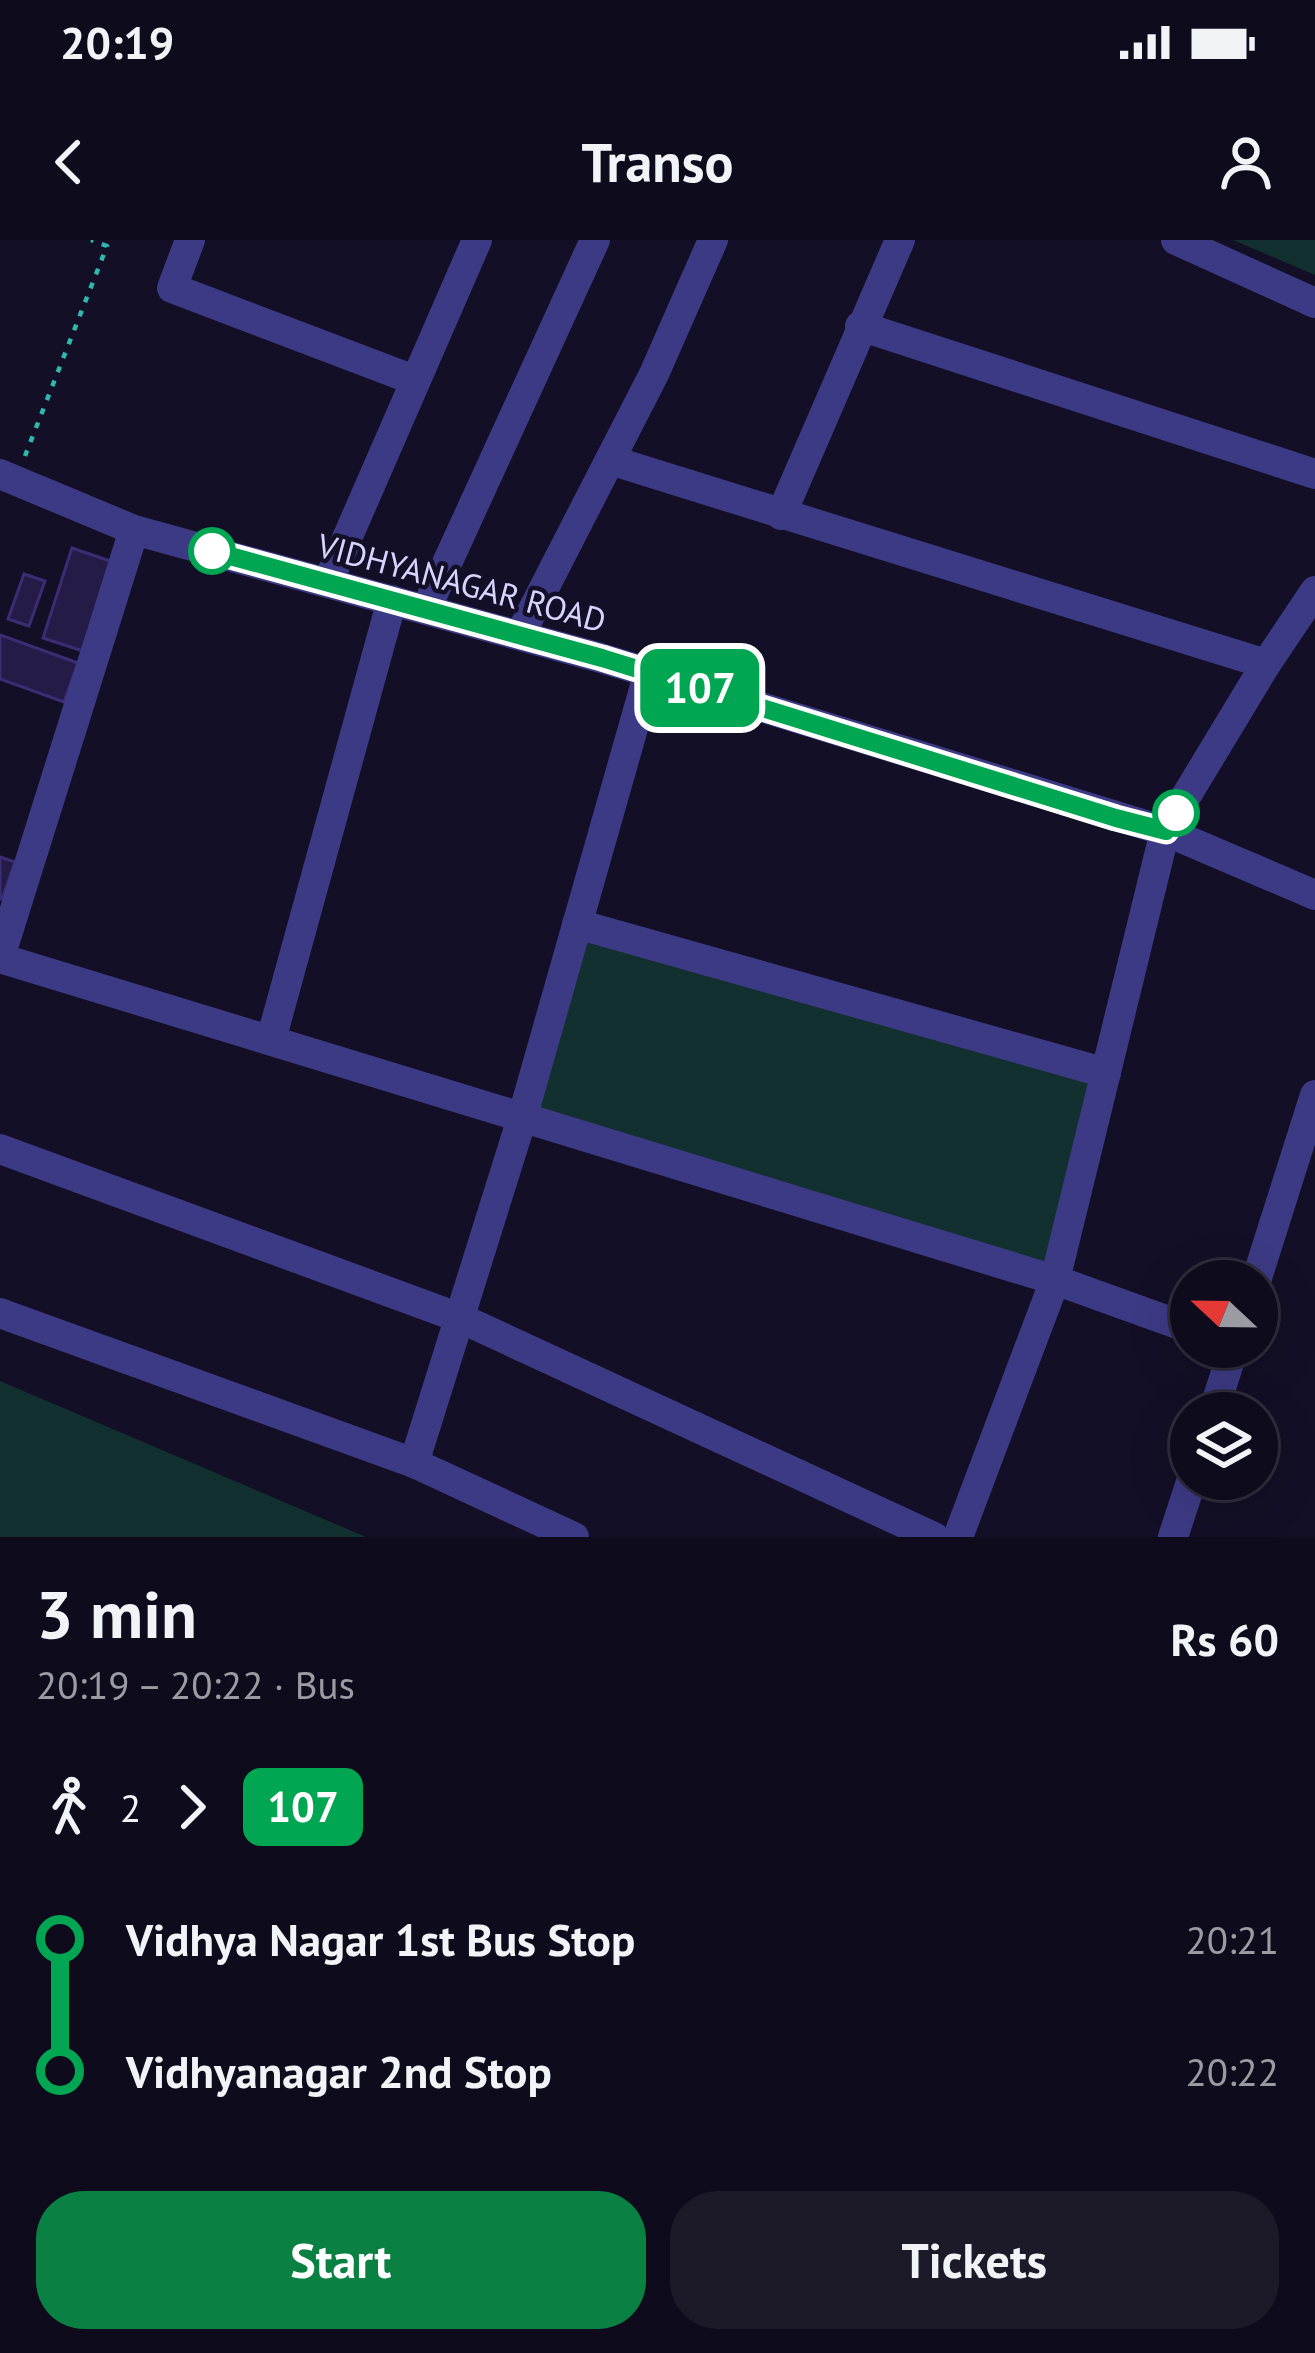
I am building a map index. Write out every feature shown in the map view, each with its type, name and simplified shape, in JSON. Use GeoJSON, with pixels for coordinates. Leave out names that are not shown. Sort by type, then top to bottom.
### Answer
{"type":"FeatureCollection","features":[{"type":"Feature","properties":{"kind":"street"},"geometry":{"type":"LineString","coordinates":[[190,240],[172,288],[415,380]]}},
{"type":"Feature","properties":{"kind":"street"},"geometry":{"type":"LineString","coordinates":[[328,582],[477,240]]}},
{"type":"Feature","properties":{"kind":"street"},"geometry":{"type":"LineString","coordinates":[[426,609],[595,240]]}},
{"type":"Feature","properties":{"kind":"street"},"geometry":{"type":"LineString","coordinates":[[520,635],[610,460],[713,240]]}},
{"type":"Feature","properties":{"kind":"street"},"geometry":{"type":"LineString","coordinates":[[781,515],[900,240]]}},
{"type":"Feature","properties":{"kind":"street"},"geometry":{"type":"LineString","coordinates":[[1176,240],[1315,303]]}},
{"type":"Feature","properties":{"kind":"street"},"geometry":{"type":"LineString","coordinates":[[860,326],[1315,474]]}},
{"type":"Feature","properties":{"kind":"street"},"geometry":{"type":"LineString","coordinates":[[610,460],[1266,664]]}},
{"type":"Feature","properties":{"kind":"street","name":"VIDHYANAGAR ROAD"},"geometry":{"type":"LineString","coordinates":[[11,468],[134,530],[649,672],[1166,831],[1315,896]]}},
{"type":"Feature","properties":{"kind":"street"},"geometry":{"type":"LineString","coordinates":[[134,530],[0,957],[1055,1280],[1170,1321]]}},
{"type":"Feature","properties":{"kind":"street"},"geometry":{"type":"LineString","coordinates":[[958,1537],[1055,1280],[1166,831],[1315,591]]}},
{"type":"Feature","properties":{"kind":"street"},"geometry":{"type":"LineString","coordinates":[[271,1040],[392,600]]}},
{"type":"Feature","properties":{"kind":"street"},"geometry":{"type":"LineString","coordinates":[[414,1463],[523,1115],[649,672]]}},
{"type":"Feature","properties":{"kind":"street"},"geometry":{"type":"LineString","coordinates":[[577,924],[1106,1073]]}},
{"type":"Feature","properties":{"kind":"street"},"geometry":{"type":"LineString","coordinates":[[1263,1260],[1315,1095]]}},
{"type":"Feature","properties":{"kind":"street"},"geometry":{"type":"LineString","coordinates":[[0,1149],[460,1318],[934,1537]]}},
{"type":"Feature","properties":{"kind":"street"},"geometry":{"type":"LineString","coordinates":[[0,1313],[414,1463],[574,1537]]}},
{"type":"Feature","properties":{"kind":"street"},"geometry":{"type":"LineString","coordinates":[[1173,1537],[1185,1500]]}},
{"type":"Feature","properties":{"kind":"path"},"geometry":{"type":"LineString","coordinates":[[11,468],[106,246],[91,240]]}},
{"type":"Feature","properties":{"kind":"green space"},"geometry":{"type":"Polygon","coordinates":[[[1233,240],[1315,240],[1315,275],[1233,240]]]}},
{"type":"Feature","properties":{"kind":"green space"},"geometry":{"type":"Polygon","coordinates":[[[585,941],[1093,1080],[1046,1262],[534,1110],[585,941]]]}},
{"type":"Feature","properties":{"kind":"green space"},"geometry":{"type":"Polygon","coordinates":[[[0,1381],[366,1537],[0,1537],[0,1381]]]}},
{"type":"Feature","properties":{"kind":"building"},"geometry":{"type":"Polygon","coordinates":[[[72,548],[113,562],[83,651],[43,638],[72,548]]]}},
{"type":"Feature","properties":{"kind":"building"},"geometry":{"type":"Polygon","coordinates":[[[24,574],[45,581],[29,626],[8,619],[24,574]]]}},
{"type":"Feature","properties":{"kind":"building"},"geometry":{"type":"Polygon","coordinates":[[[0,635],[78,663],[64,702],[0,679],[0,635]]]}},
{"type":"Feature","properties":{"kind":"building"},"geometry":{"type":"Polygon","coordinates":[[[0,857],[15,862],[2,899],[0,899],[0,857]]]}},
{"type":"Feature","properties":{"kind":"bus line","name":"107"},"geometry":{"type":"LineString","coordinates":[[212,551],[602,658],[1116,818],[1166,831],[1176,813]]}}]}
